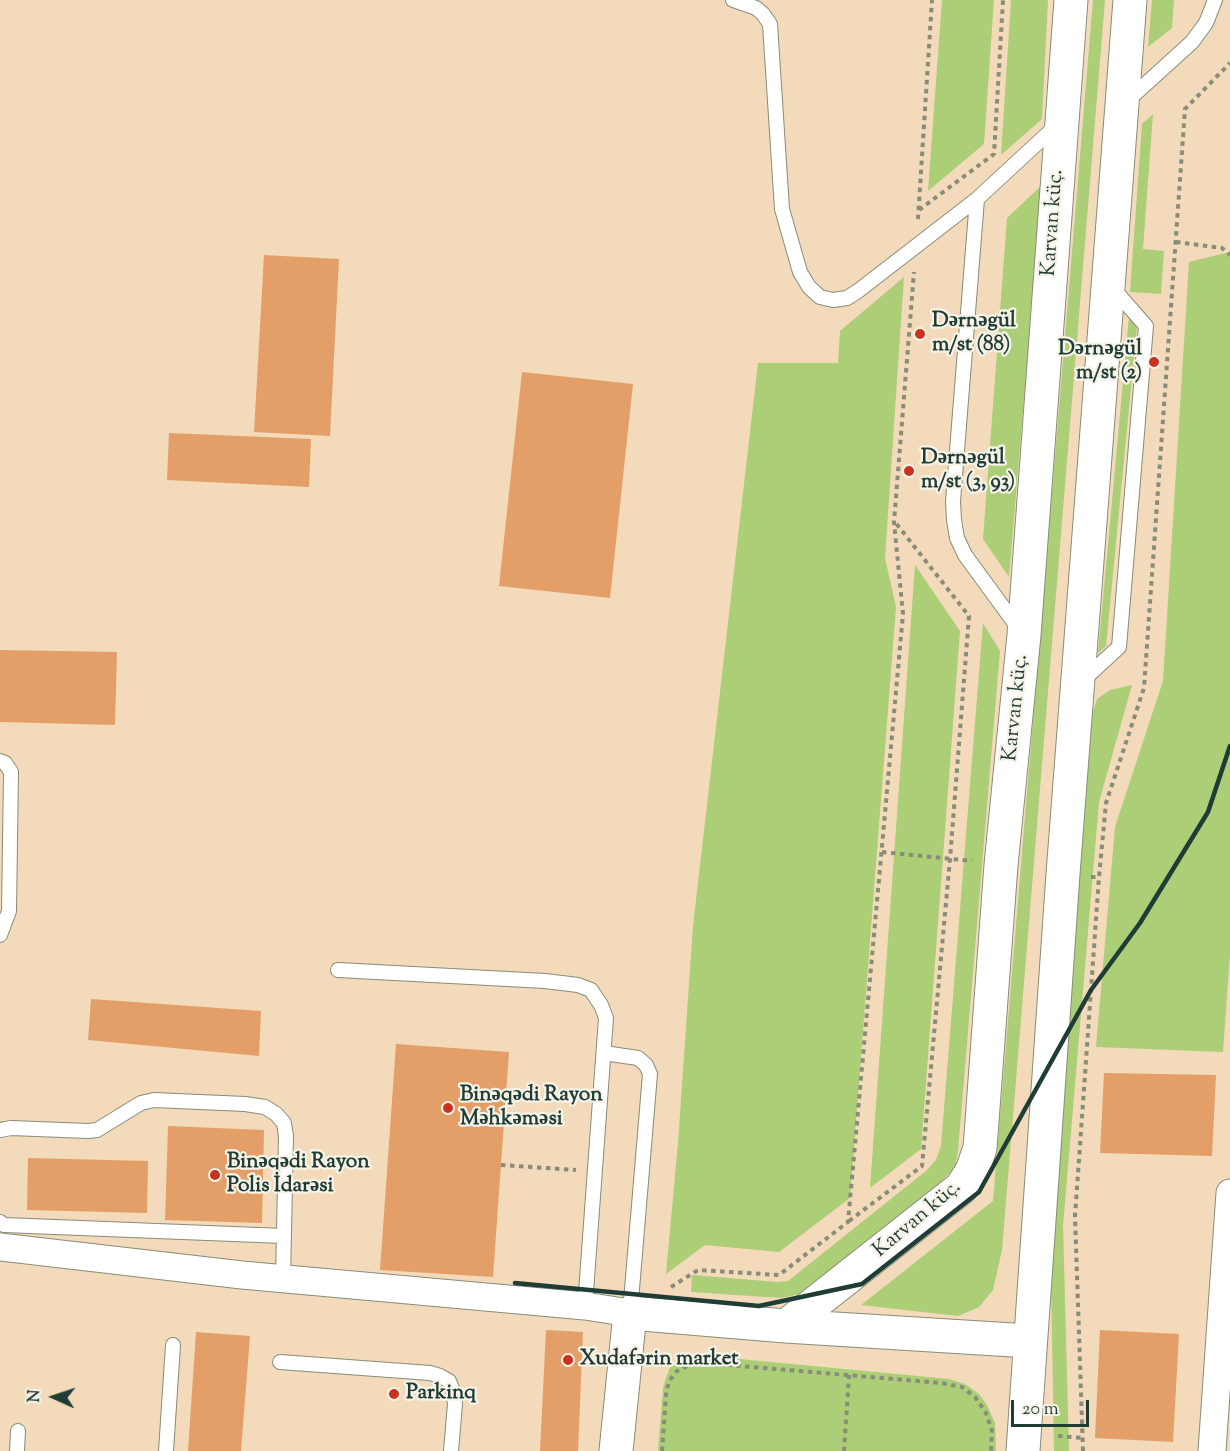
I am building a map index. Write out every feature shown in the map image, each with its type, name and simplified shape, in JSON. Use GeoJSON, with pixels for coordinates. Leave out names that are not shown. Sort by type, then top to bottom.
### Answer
{"type":"FeatureCollection","features":[{"type":"Feature","properties":{"kind":"street","name":"Karvan küç."},"geometry":{"type":"LineString","coordinates":[[786,1326],[960,1188],[972,1171],[980,1148],[1001,865],[1024,635],[1071,0]]}},
{"type":"Feature","properties":{"kind":"street"},"geometry":{"type":"LineString","coordinates":[[1023,1451],[1029,1341],[1130,0]]}},
{"type":"Feature","properties":{"kind":"street"},"geometry":{"type":"LineString","coordinates":[[1212,1451],[1224,1372],[1230,1193]]}},
{"type":"Feature","properties":{"kind":"street"},"geometry":{"type":"LineString","coordinates":[[0,1247],[283,1279],[585,1306],[630,1313],[786,1326],[1029,1341]]}},
{"type":"Feature","properties":{"kind":"street"},"geometry":{"type":"LineString","coordinates":[[616,1451],[630,1313]]}},
{"type":"Feature","properties":{"kind":"lane"},"geometry":{"type":"LineString","coordinates":[[733,0],[756,8],[764,14],[770,24],[782,209],[800,272],[809,287],[820,297],[833,300],[847,298],[858,291],[976,199],[1061,121]]}},
{"type":"Feature","properties":{"kind":"lane"},"geometry":{"type":"LineString","coordinates":[[1121,107],[1192,42],[1206,23],[1215,0]]}},
{"type":"Feature","properties":{"kind":"lane"},"geometry":{"type":"LineString","coordinates":[[976,199],[953,501],[954,520],[957,538],[965,555],[1024,635]]}},
{"type":"Feature","properties":{"kind":"lane"},"geometry":{"type":"LineString","coordinates":[[0,760],[11,771],[11,783],[9,911],[0,935]]}},
{"type":"Feature","properties":{"kind":"lane"},"geometry":{"type":"LineString","coordinates":[[338,970],[578,985],[591,990],[602,1005],[606,1018],[585,1306]]}},
{"type":"Feature","properties":{"kind":"lane"},"geometry":{"type":"LineString","coordinates":[[604,1053],[638,1058],[646,1065],[650,1074],[630,1313]]}},
{"type":"Feature","properties":{"kind":"lane"},"geometry":{"type":"LineString","coordinates":[[0,1130],[10,1128],[97,1130],[141,1103],[154,1100],[265,1107],[284,1123],[286,1136],[283,1279]]}},
{"type":"Feature","properties":{"kind":"lane"},"geometry":{"type":"LineString","coordinates":[[0,1222],[4,1225],[284,1236]]}},
{"type":"Feature","properties":{"kind":"lane"},"geometry":{"type":"LineString","coordinates":[[166,1451],[173,1345]]}},
{"type":"Feature","properties":{"kind":"lane"},"geometry":{"type":"LineString","coordinates":[[280,1362],[430,1373],[441,1376],[449,1381],[453,1391],[451,1451]]}},
{"type":"Feature","properties":{"kind":"lane"},"geometry":{"type":"LineString","coordinates":[[17,1451],[18,1431]]}},
{"type":"Feature","properties":{"kind":"path"},"geometry":{"type":"LineString","coordinates":[[848,1222],[903,614],[894,522],[916,245],[932,0]]}},
{"type":"Feature","properties":{"kind":"path"},"geometry":{"type":"LineString","coordinates":[[918,210],[994,154],[1003,0]]}},
{"type":"Feature","properties":{"kind":"path"},"geometry":{"type":"LineString","coordinates":[[1176,242],[1222,248],[1230,255]]}},
{"type":"Feature","properties":{"kind":"path"},"geometry":{"type":"LineString","coordinates":[[630,1313],[698,1270],[779,1275],[922,1166],[969,616],[894,522]]}},
{"type":"Feature","properties":{"kind":"path"},"geometry":{"type":"LineString","coordinates":[[882,852],[976,861]]}},
{"type":"Feature","properties":{"kind":"path"},"geometry":{"type":"LineString","coordinates":[[1083,1451],[1075,1216],[1099,877]]}},
{"type":"Feature","properties":{"kind":"path"},"geometry":{"type":"LineString","coordinates":[[501,1165],[595,1172]]}},
{"type":"Feature","properties":{"kind":"path"},"geometry":{"type":"LineString","coordinates":[[662,1451],[669,1381],[677,1371],[692,1364],[705,1363],[941,1383],[962,1388],[975,1397],[986,1413],[992,1431],[991,1451]]}},
{"type":"Feature","properties":{"kind":"path"},"geometry":{"type":"LineString","coordinates":[[844,1451],[849,1375]]}},
{"type":"Feature","properties":{"kind":"path"},"geometry":{"type":"LineString","coordinates":[[1059,1436],[1083,1438]]}},
{"type":"Feature","properties":{"kind":"green space"},"geometry":{"type":"Polygon","coordinates":[[[942,0],[994,0],[984,144],[928,191],[942,0]]]}},
{"type":"Feature","properties":{"kind":"green space"},"geometry":{"type":"Polygon","coordinates":[[[1011,0],[1048,0],[1042,119],[1001,155],[1011,0]]]}},
{"type":"Feature","properties":{"kind":"green space"},"geometry":{"type":"Polygon","coordinates":[[[1093,0],[1105,0],[1002,1250],[993,1290],[979,1307],[958,1316],[861,1305],[993,1201],[1093,0]]]}},
{"type":"Feature","properties":{"kind":"green space"},"geometry":{"type":"Polygon","coordinates":[[[1152,0],[1174,0],[1172,28],[1148,47],[1152,0]]]}},
{"type":"Feature","properties":{"kind":"green space"},"geometry":{"type":"Polygon","coordinates":[[[1153,114],[1143,249],[1164,251],[1161,294],[1130,292],[1142,124],[1153,114]]]}},
{"type":"Feature","properties":{"kind":"green space"},"geometry":{"type":"Polygon","coordinates":[[[1042,185],[1009,577],[983,539],[1007,218],[1042,185]]]}},
{"type":"Feature","properties":{"kind":"green space"},"geometry":{"type":"Polygon","coordinates":[[[1230,252],[1230,954],[1223,1052],[1096,1047],[1115,827],[1163,681],[1189,262],[1230,252]]]}},
{"type":"Feature","properties":{"kind":"green space"},"geometry":{"type":"Polygon","coordinates":[[[904,277],[885,558],[896,607],[850,1198],[779,1252],[705,1245],[666,1274],[678,1143],[693,926],[758,363],[838,363],[840,331],[904,277]]]}},
{"type":"Feature","properties":{"kind":"green space"},"geometry":{"type":"Polygon","coordinates":[[[1129,316],[1137,326],[1106,646],[1098,653],[1129,316]]]}},
{"type":"Feature","properties":{"kind":"green space"},"geometry":{"type":"Polygon","coordinates":[[[915,565],[960,631],[921,1149],[870,1188],[915,565]]]}},
{"type":"Feature","properties":{"kind":"green space"},"geometry":{"type":"Polygon","coordinates":[[[983,623],[1000,651],[955,1167],[943,1180],[804,1293],[781,1298],[691,1292],[692,1275],[788,1281],[926,1171],[936,1160],[941,1146],[983,623]]]}},
{"type":"Feature","properties":{"kind":"green space"},"geometry":{"type":"Polygon","coordinates":[[[1132,685],[1099,802],[1063,1226],[1069,1451],[1054,1451],[1050,1224],[1092,715],[1097,699],[1110,690],[1132,685]]]}},
{"type":"Feature","properties":{"kind":"green space"},"geometry":{"type":"Polygon","coordinates":[[[697,1355],[949,1379],[965,1384],[979,1394],[987,1405],[995,1423],[996,1451],[658,1451],[663,1388],[670,1368],[678,1361],[697,1355]]]}},
{"type":"Feature","properties":{"kind":"building"},"geometry":{"type":"Polygon","coordinates":[[[264,255],[339,259],[330,436],[254,432],[264,255]]]}},
{"type":"Feature","properties":{"kind":"building"},"geometry":{"type":"Polygon","coordinates":[[[522,372],[633,384],[610,598],[499,586],[522,372]]]}},
{"type":"Feature","properties":{"kind":"building"},"geometry":{"type":"Polygon","coordinates":[[[169,433],[311,439],[309,487],[167,480],[169,433]]]}},
{"type":"Feature","properties":{"kind":"building"},"geometry":{"type":"Polygon","coordinates":[[[0,650],[117,652],[115,725],[0,722],[0,650]]]}},
{"type":"Feature","properties":{"kind":"building"},"geometry":{"type":"Polygon","coordinates":[[[91,999],[261,1011],[259,1056],[88,1040],[91,999]]]}},
{"type":"Feature","properties":{"kind":"building","name":"Binəqədi Rayon Məhkəməsi"},"geometry":{"type":"Polygon","coordinates":[[[396,1044],[509,1052],[493,1277],[380,1270],[396,1044]]]}},
{"type":"Feature","properties":{"kind":"building"},"geometry":{"type":"Polygon","coordinates":[[[1104,1073],[1216,1075],[1212,1156],[1100,1153],[1104,1073]]]}},
{"type":"Feature","properties":{"kind":"building","name":"Binəqədi Rayon Polis İdarəsi"},"geometry":{"type":"Polygon","coordinates":[[[168,1126],[264,1130],[262,1223],[165,1220],[168,1126]]]}},
{"type":"Feature","properties":{"kind":"building"},"geometry":{"type":"Polygon","coordinates":[[[28,1158],[148,1161],[147,1213],[27,1210],[28,1158]]]}},
{"type":"Feature","properties":{"kind":"building"},"geometry":{"type":"Polygon","coordinates":[[[546,1330],[583,1332],[578,1451],[540,1451],[546,1330]]]}},
{"type":"Feature","properties":{"kind":"building"},"geometry":{"type":"Polygon","coordinates":[[[1100,1330],[1179,1334],[1173,1442],[1095,1438],[1100,1330]]]}},
{"type":"Feature","properties":{"kind":"building"},"geometry":{"type":"Polygon","coordinates":[[[196,1332],[250,1336],[241,1451],[188,1451],[196,1332]]]}},
{"type":"Feature","properties":{"kind":"railway"},"geometry":{"type":"LineString","coordinates":[[515,1283],[759,1306],[862,1284],[979,1192],[1091,990],[1140,923],[1208,812],[1230,746]]}},
{"type":"Feature","properties":{"kind":"place","name":"Dərnəgül m/st (88)"},"geometry":{"type":"Point","coordinates":[920,334]}},
{"type":"Feature","properties":{"kind":"place","name":"Dərnəgül m/st (2)"},"geometry":{"type":"Point","coordinates":[1154,362]}},
{"type":"Feature","properties":{"kind":"place","name":"Dərnəgül m/st (3, 93)"},"geometry":{"type":"Point","coordinates":[909,471]}},
{"type":"Feature","properties":{"kind":"place","name":"Binəqədi Rayon Məhkəməsi"},"geometry":{"type":"Point","coordinates":[448,1108]}},
{"type":"Feature","properties":{"kind":"place","name":"Binəqədi Rayon Polis İdarəsi"},"geometry":{"type":"Point","coordinates":[215,1175]}},
{"type":"Feature","properties":{"kind":"place","name":"Xudafərin market"},"geometry":{"type":"Point","coordinates":[568,1360]}},
{"type":"Feature","properties":{"kind":"place","name":"Parkinq"},"geometry":{"type":"Point","coordinates":[394,1394]}}]}
